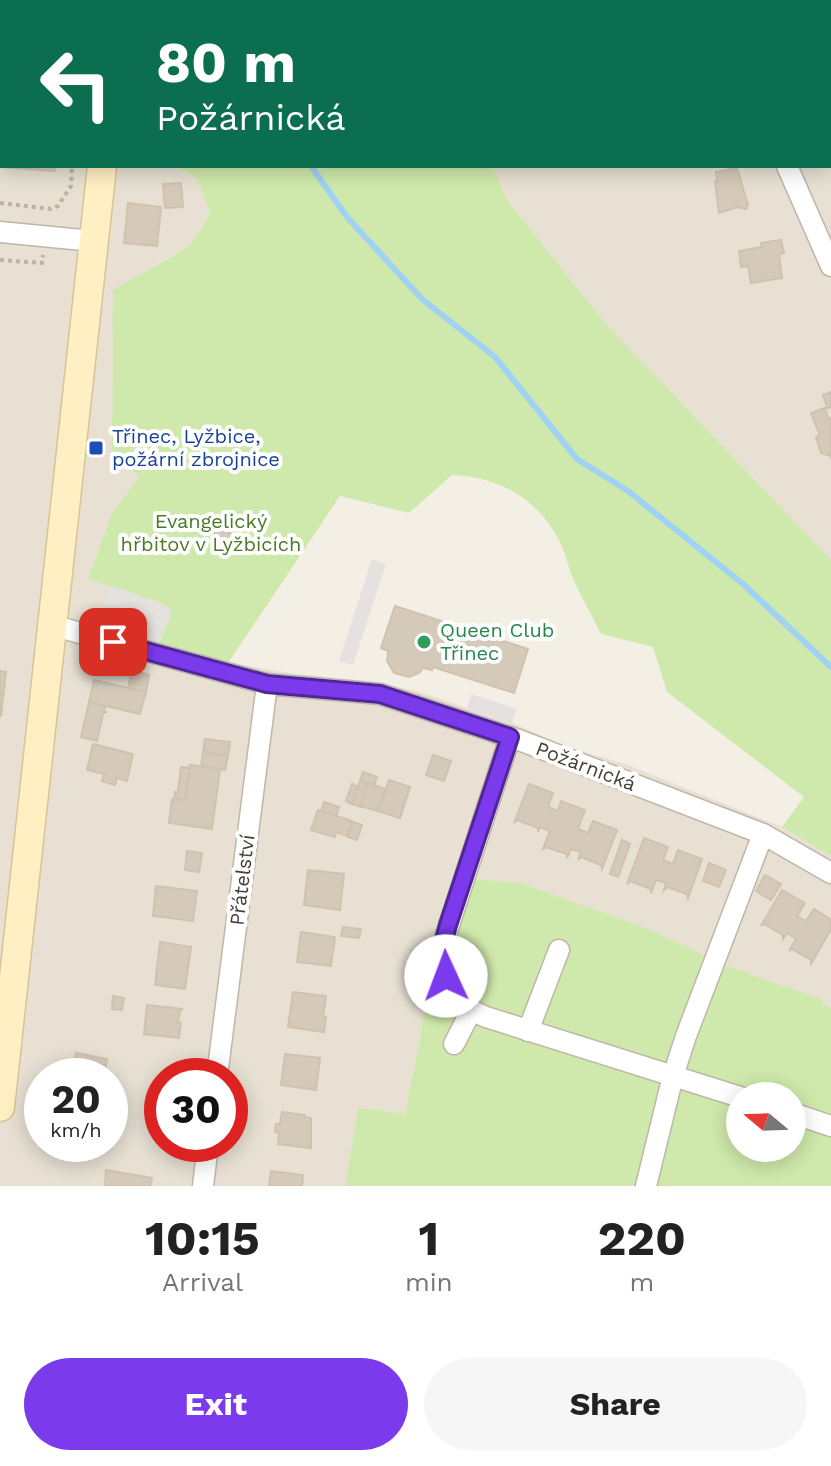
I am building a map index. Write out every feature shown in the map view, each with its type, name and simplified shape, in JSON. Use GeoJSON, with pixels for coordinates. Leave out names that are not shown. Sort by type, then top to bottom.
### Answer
{"type":"FeatureCollection","features":[{"type":"Feature","properties":{"kind":"main road"},"geometry":{"type":"LineString","coordinates":[[0,1107],[102,168]]}},
{"type":"Feature","properties":{"kind":"street"},"geometry":{"type":"LineString","coordinates":[[788,168],[831,266]]}},
{"type":"Feature","properties":{"kind":"street"},"geometry":{"type":"LineString","coordinates":[[0,232],[93,241]]}},
{"type":"Feature","properties":{"kind":"street","name":"Požárnická"},"geometry":{"type":"LineString","coordinates":[[51,625],[267,684],[380,694],[510,737],[763,834],[831,873]]}},
{"type":"Feature","properties":{"kind":"street","name":"Přátelství"},"geometry":{"type":"LineString","coordinates":[[219,1058],[267,684]]}},
{"type":"Feature","properties":{"kind":"street"},"geometry":{"type":"LineString","coordinates":[[510,737],[443,944],[443,961],[454,995],[471,1011],[726,1093]]}},
{"type":"Feature","properties":{"kind":"street"},"geometry":{"type":"LineString","coordinates":[[646,1186],[673,1076],[763,834]]}},
{"type":"Feature","properties":{"kind":"street"},"geometry":{"type":"LineString","coordinates":[[528,1031],[559,950]]}},
{"type":"Feature","properties":{"kind":"street"},"geometry":{"type":"LineString","coordinates":[[454,1044],[471,1011]]}},
{"type":"Feature","properties":{"kind":"street"},"geometry":{"type":"LineString","coordinates":[[806,1118],[831,1126]]}},
{"type":"Feature","properties":{"kind":"street"},"geometry":{"type":"LineString","coordinates":[[203,1186],[206,1162]]}},
{"type":"Feature","properties":{"kind":"path"},"geometry":{"type":"LineString","coordinates":[[0,203],[51,209],[58,206],[71,186],[72,168]]}},
{"type":"Feature","properties":{"kind":"path"},"geometry":{"type":"LineString","coordinates":[[49,220],[51,209]]}},
{"type":"Feature","properties":{"kind":"path"},"geometry":{"type":"LineString","coordinates":[[0,260],[42,263],[43,253]]}},
{"type":"Feature","properties":{"kind":"shaded area"},"geometry":{"type":"Polygon","coordinates":[[[0,168],[181,168],[197,179],[210,213],[191,245],[153,266],[139,477],[112,513],[88,579],[112,586],[99,626],[158,646],[228,663],[367,681],[417,691],[513,723],[564,746],[628,765],[782,827],[831,856],[831,1009],[817,998],[725,965],[647,929],[521,883],[453,877],[405,1115],[358,1108],[345,1186],[0,1186],[0,168]]]}},
{"type":"Feature","properties":{"kind":"shaded area"},"geometry":{"type":"Polygon","coordinates":[[[494,168],[831,168],[831,560],[605,323],[507,200],[494,168]]]}},
{"type":"Feature","properties":{"kind":"shaded area"},"geometry":{"type":"Polygon","coordinates":[[[372,559],[386,564],[353,665],[339,661],[372,559]]]}},
{"type":"Feature","properties":{"kind":"shaded area"},"geometry":{"type":"Polygon","coordinates":[[[112,586],[161,603],[172,611],[158,646],[99,626],[112,586]]]}},
{"type":"Feature","properties":{"kind":"shaded area"},"geometry":{"type":"Polygon","coordinates":[[[471,694],[517,709],[511,726],[466,711],[471,694]]]}},
{"type":"Feature","properties":{"kind":"green space","name":"Evangelický hřbitov v Lyžbicích"},"geometry":{"type":"Polygon","coordinates":[[[181,168],[494,168],[507,200],[605,323],[831,560],[831,856],[782,827],[804,797],[667,692],[653,647],[601,634],[549,524],[526,501],[500,485],[452,475],[409,513],[340,496],[228,663],[158,646],[172,611],[161,603],[88,579],[112,513],[139,477],[112,449],[113,290],[191,245],[210,213],[197,179],[181,168]]]}},
{"type":"Feature","properties":{"kind":"green space"},"geometry":{"type":"Polygon","coordinates":[[[453,877],[521,883],[648,929],[725,965],[818,998],[831,1009],[831,1186],[345,1186],[358,1108],[405,1114],[421,1035],[433,936],[453,877]]]}},
{"type":"Feature","properties":{"kind":"building"},"geometry":{"type":"Polygon","coordinates":[[[14,168],[56,168],[55,171],[14,168]]]}},
{"type":"Feature","properties":{"kind":"building"},"geometry":{"type":"Polygon","coordinates":[[[737,168],[748,205],[746,209],[738,207],[719,213],[716,172],[737,168]]]}},
{"type":"Feature","properties":{"kind":"building"},"geometry":{"type":"Polygon","coordinates":[[[181,183],[183,207],[165,208],[163,184],[181,183]]]}},
{"type":"Feature","properties":{"kind":"building"},"geometry":{"type":"Polygon","coordinates":[[[128,203],[161,207],[157,246],[124,243],[128,203]]]}},
{"type":"Feature","properties":{"kind":"building"},"geometry":{"type":"Polygon","coordinates":[[[781,240],[784,253],[779,254],[782,278],[751,283],[748,266],[741,267],[739,251],[781,240]]]}},
{"type":"Feature","properties":{"kind":"building"},"geometry":{"type":"Polygon","coordinates":[[[831,392],[831,407],[825,409],[831,418],[831,456],[821,453],[816,437],[820,435],[811,413],[827,407],[823,395],[831,392]]]}},
{"type":"Feature","properties":{"kind":"building"},"geometry":{"type":"Polygon","coordinates":[[[217,521],[238,541],[229,550],[209,529],[217,521]]]}},
{"type":"Feature","properties":{"kind":"building"},"geometry":{"type":"Polygon","coordinates":[[[395,606],[528,649],[514,693],[433,667],[432,670],[423,668],[409,677],[394,673],[387,661],[388,651],[381,648],[395,606]]]}},
{"type":"Feature","properties":{"kind":"building"},"geometry":{"type":"Polygon","coordinates":[[[132,670],[149,675],[146,692],[128,688],[132,670]]]}},
{"type":"Feature","properties":{"kind":"building"},"geometry":{"type":"Polygon","coordinates":[[[0,671],[6,672],[1,716],[0,716],[0,671]]]}},
{"type":"Feature","properties":{"kind":"building"},"geometry":{"type":"Polygon","coordinates":[[[94,680],[146,692],[140,714],[89,702],[94,680]]]}},
{"type":"Feature","properties":{"kind":"building"},"geometry":{"type":"Polygon","coordinates":[[[89,702],[105,706],[97,741],[81,737],[89,702]]]}},
{"type":"Feature","properties":{"kind":"building"},"geometry":{"type":"Polygon","coordinates":[[[205,739],[230,742],[228,756],[203,752],[205,739]]]}},
{"type":"Feature","properties":{"kind":"building"},"geometry":{"type":"Polygon","coordinates":[[[93,744],[133,754],[127,781],[117,778],[115,785],[102,781],[104,774],[87,770],[93,744]]]}},
{"type":"Feature","properties":{"kind":"building"},"geometry":{"type":"Polygon","coordinates":[[[203,752],[228,756],[225,770],[201,767],[203,752]]]}},
{"type":"Feature","properties":{"kind":"building"},"geometry":{"type":"Polygon","coordinates":[[[433,755],[451,761],[444,781],[426,775],[433,755]]]}},
{"type":"Feature","properties":{"kind":"building"},"geometry":{"type":"Polygon","coordinates":[[[190,765],[220,769],[212,829],[169,823],[172,799],[185,800],[190,765]]]}},
{"type":"Feature","properties":{"kind":"building"},"geometry":{"type":"Polygon","coordinates":[[[181,767],[190,768],[185,800],[174,799],[175,792],[178,792],[181,767]]]}},
{"type":"Feature","properties":{"kind":"building"},"geometry":{"type":"Polygon","coordinates":[[[363,772],[377,777],[374,785],[360,781],[363,772]]]}},
{"type":"Feature","properties":{"kind":"building"},"geometry":{"type":"Polygon","coordinates":[[[389,780],[410,787],[400,818],[378,811],[389,780]]]}},
{"type":"Feature","properties":{"kind":"building"},"geometry":{"type":"Polygon","coordinates":[[[360,781],[368,783],[362,807],[352,804],[360,781]]]}},
{"type":"Feature","properties":{"kind":"building"},"geometry":{"type":"Polygon","coordinates":[[[368,783],[386,789],[378,811],[360,806],[368,783]]]}},
{"type":"Feature","properties":{"kind":"building"},"geometry":{"type":"Polygon","coordinates":[[[352,784],[358,787],[352,804],[346,801],[352,784]]]}},
{"type":"Feature","properties":{"kind":"building"},"geometry":{"type":"Polygon","coordinates":[[[529,784],[553,793],[548,807],[558,811],[561,801],[585,810],[578,829],[588,833],[593,821],[617,830],[602,869],[601,865],[581,857],[578,860],[581,852],[571,849],[567,858],[567,854],[546,847],[543,849],[550,831],[540,827],[538,832],[538,828],[517,820],[514,823],[529,784]]]}},
{"type":"Feature","properties":{"kind":"building"},"geometry":{"type":"Polygon","coordinates":[[[324,802],[339,807],[336,816],[321,811],[324,802]]]}},
{"type":"Feature","properties":{"kind":"building"},"geometry":{"type":"Polygon","coordinates":[[[318,810],[352,821],[347,836],[336,832],[335,837],[311,830],[318,810]]]}},
{"type":"Feature","properties":{"kind":"building"},"geometry":{"type":"Polygon","coordinates":[[[353,822],[362,825],[357,840],[348,837],[353,822]]]}},
{"type":"Feature","properties":{"kind":"building"},"geometry":{"type":"Polygon","coordinates":[[[644,838],[668,847],[663,860],[673,864],[678,850],[702,859],[688,898],[687,894],[667,887],[664,890],[666,883],[656,880],[651,893],[651,889],[630,881],[627,884],[644,838]]]}},
{"type":"Feature","properties":{"kind":"building"},"geometry":{"type":"Polygon","coordinates":[[[622,840],[630,844],[618,877],[610,874],[622,840]]]}},
{"type":"Feature","properties":{"kind":"building"},"geometry":{"type":"Polygon","coordinates":[[[187,851],[202,853],[199,872],[185,870],[187,851]]]}},
{"type":"Feature","properties":{"kind":"building"},"geometry":{"type":"Polygon","coordinates":[[[709,863],[726,870],[719,887],[703,881],[709,863]]]}},
{"type":"Feature","properties":{"kind":"building"},"geometry":{"type":"Polygon","coordinates":[[[308,870],[344,874],[340,910],[304,905],[308,870]]]}},
{"type":"Feature","properties":{"kind":"building"},"geometry":{"type":"Polygon","coordinates":[[[765,875],[781,884],[771,900],[756,891],[765,875]]]}},
{"type":"Feature","properties":{"kind":"building"},"geometry":{"type":"Polygon","coordinates":[[[156,886],[197,891],[193,921],[153,916],[156,886]]]}},
{"type":"Feature","properties":{"kind":"building"},"geometry":{"type":"Polygon","coordinates":[[[782,890],[805,903],[797,916],[806,921],[814,909],[831,920],[831,929],[811,964],[811,960],[792,949],[789,951],[796,939],[787,933],[783,939],[783,935],[764,924],[761,926],[782,890]]]}},
{"type":"Feature","properties":{"kind":"building"},"geometry":{"type":"Polygon","coordinates":[[[343,927],[361,929],[359,938],[341,936],[343,927]]]}},
{"type":"Feature","properties":{"kind":"building"},"geometry":{"type":"Polygon","coordinates":[[[301,932],[335,937],[331,966],[297,962],[301,932]]]}},
{"type":"Feature","properties":{"kind":"building"},"geometry":{"type":"Polygon","coordinates":[[[160,942],[191,947],[185,989],[155,985],[160,942]]]}},
{"type":"Feature","properties":{"kind":"building"},"geometry":{"type":"Polygon","coordinates":[[[293,992],[326,996],[324,1032],[288,1027],[293,992]]]}},
{"type":"Feature","properties":{"kind":"building"},"geometry":{"type":"Polygon","coordinates":[[[113,996],[124,998],[122,1010],[112,1009],[113,996]]]}},
{"type":"Feature","properties":{"kind":"building"},"geometry":{"type":"Polygon","coordinates":[[[147,1005],[183,1009],[180,1010],[178,1023],[181,1023],[179,1038],[144,1034],[147,1005]]]}},
{"type":"Feature","properties":{"kind":"building"},"geometry":{"type":"Polygon","coordinates":[[[76,1053],[102,1058],[75,1058],[76,1053]]]}},
{"type":"Feature","properties":{"kind":"building"},"geometry":{"type":"Polygon","coordinates":[[[285,1054],[320,1058],[316,1090],[281,1085],[285,1054]]]}},
{"type":"Feature","properties":{"kind":"building"},"geometry":{"type":"Polygon","coordinates":[[[282,1112],[311,1118],[311,1148],[278,1144],[276,1124],[280,1124],[282,1112]]]}},
{"type":"Feature","properties":{"kind":"building"},"geometry":{"type":"Polygon","coordinates":[[[106,1170],[152,1178],[150,1186],[105,1186],[106,1170]]]}},
{"type":"Feature","properties":{"kind":"building"},"geometry":{"type":"Polygon","coordinates":[[[271,1171],[303,1175],[302,1186],[269,1186],[271,1171]]]}},
{"type":"Feature","properties":{"kind":"waterway"},"geometry":{"type":"LineString","coordinates":[[312,168],[347,217],[422,299],[495,357],[577,459],[628,491],[743,584],[831,667]]}},
{"type":"Feature","properties":{"kind":"place","name":"Třinec, Lyžbice, požární zbrojnice"},"geometry":{"type":"Point","coordinates":[96,448]}},
{"type":"Feature","properties":{"kind":"place","name":"Queen Club Třinec"},"geometry":{"type":"Point","coordinates":[424,642]}},
{"type":"Feature","properties":{"kind":"route"},"geometry":{"type":"LineString","coordinates":[[113,642],[267,684],[380,694],[510,737],[448,925],[443,944],[446,976]]}}]}
